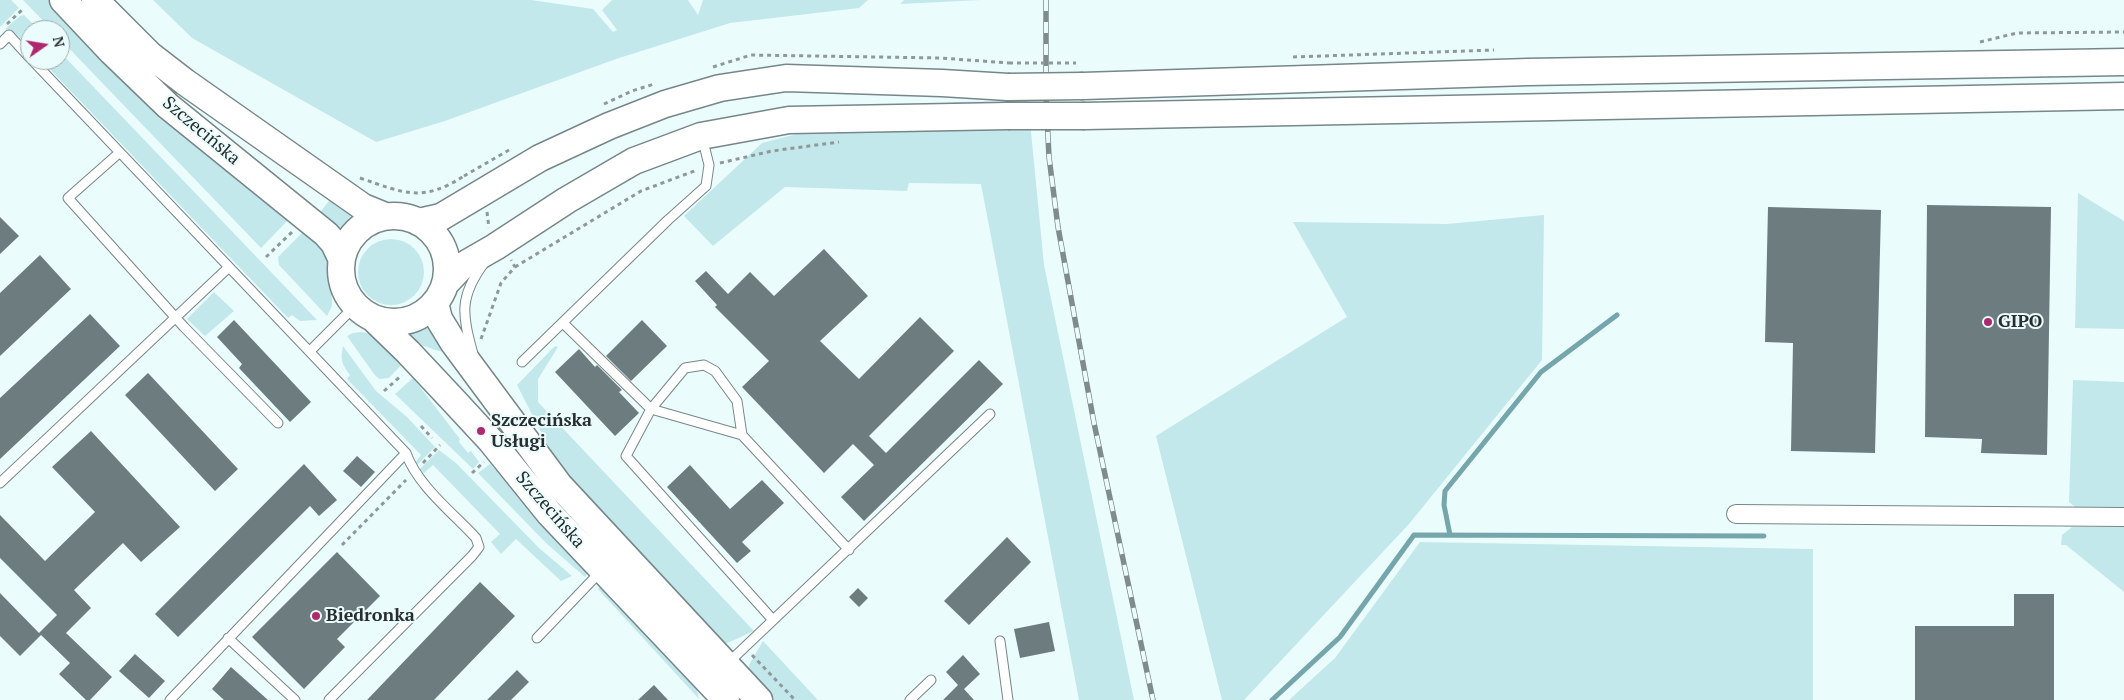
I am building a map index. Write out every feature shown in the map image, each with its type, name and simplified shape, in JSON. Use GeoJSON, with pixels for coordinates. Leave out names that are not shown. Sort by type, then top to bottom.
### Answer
{"type":"FeatureCollection","features":[{"type":"Feature","properties":{"kind":"main road","name":"Szczecińska"},"geometry":{"type":"LineString","coordinates":[[63,0],[112,52],[168,106],[306,218],[334,243],[341,258]]}},
{"type":"Feature","properties":{"kind":"main road","name":"Szczecińska"},"geometry":{"type":"LineString","coordinates":[[95,0],[150,56],[184,82],[363,207],[385,216]]}},
{"type":"Feature","properties":{"kind":"main road"},"geometry":{"type":"LineString","coordinates":[[419,222],[441,217],[540,158],[609,126],[665,104],[720,88],[786,78],[942,83],[1008,75],[1538,71],[2124,62]]}},
{"type":"Feature","properties":{"kind":"main road"},"geometry":{"type":"LineString","coordinates":[[440,294],[447,274],[444,252],[434,234],[419,222],[407,217],[385,216],[373,220],[357,230],[346,246],[341,258],[342,282],[348,297],[365,313],[396,323],[407,321],[418,317],[440,294],[462,266],[497,246],[567,200],[634,161],[701,136],[789,120],[2124,96]]}},
{"type":"Feature","properties":{"kind":"main road","name":"Szczecińska"},"geometry":{"type":"LineString","coordinates":[[440,294],[439,319],[558,485],[759,700]]}},
{"type":"Feature","properties":{"kind":"main road","name":"Szczecińska"},"geometry":{"type":"LineString","coordinates":[[365,313],[417,361],[491,441],[549,513],[726,700]]}},
{"type":"Feature","properties":{"kind":"street"},"geometry":{"type":"LineString","coordinates":[[1736,514],[2124,517]]}},
{"type":"Feature","properties":{"kind":"lane"},"geometry":{"type":"LineString","coordinates":[[0,44],[9,35],[20,47]]}},
{"type":"Feature","properties":{"kind":"lane"},"geometry":{"type":"LineString","coordinates":[[41,70],[406,453],[415,472],[476,538],[479,547],[329,700]]}},
{"type":"Feature","properties":{"kind":"lane"},"geometry":{"type":"LineString","coordinates":[[522,362],[668,220],[706,186],[709,165],[701,136]]}},
{"type":"Feature","properties":{"kind":"lane"},"geometry":{"type":"LineString","coordinates":[[119,153],[68,198],[175,317],[278,423]]}},
{"type":"Feature","properties":{"kind":"lane"},"geometry":{"type":"LineString","coordinates":[[481,380],[466,329],[464,311],[471,280],[497,246]]}},
{"type":"Feature","properties":{"kind":"lane"},"geometry":{"type":"LineString","coordinates":[[0,483],[229,268]]}},
{"type":"Feature","properties":{"kind":"lane"},"geometry":{"type":"LineString","coordinates":[[310,351],[365,313]]}},
{"type":"Feature","properties":{"kind":"lane"},"geometry":{"type":"LineString","coordinates":[[563,323],[651,409],[742,435],[849,550]]}},
{"type":"Feature","properties":{"kind":"lane"},"geometry":{"type":"LineString","coordinates":[[742,435],[737,402],[715,371],[704,365],[685,368],[651,409],[626,456],[773,620]]}},
{"type":"Feature","properties":{"kind":"lane"},"geometry":{"type":"LineString","coordinates":[[726,665],[990,414]]}},
{"type":"Feature","properties":{"kind":"lane"},"geometry":{"type":"LineString","coordinates":[[170,700],[406,453]]}},
{"type":"Feature","properties":{"kind":"lane"},"geometry":{"type":"LineString","coordinates":[[537,638],[603,569]]}},
{"type":"Feature","properties":{"kind":"lane"},"geometry":{"type":"LineString","coordinates":[[228,638],[295,700]]}},
{"type":"Feature","properties":{"kind":"lane"},"geometry":{"type":"LineString","coordinates":[[1000,641],[1008,700]]}},
{"type":"Feature","properties":{"kind":"lane"},"geometry":{"type":"LineString","coordinates":[[910,700],[932,680]]}},
{"type":"Feature","properties":{"kind":"path"},"geometry":{"type":"LineString","coordinates":[[9,35],[2,28],[24,8]]}},
{"type":"Feature","properties":{"kind":"path"},"geometry":{"type":"LineString","coordinates":[[1008,75],[1083,75]]}},
{"type":"Feature","properties":{"kind":"path"},"geometry":{"type":"LineString","coordinates":[[471,347],[481,340],[501,283],[515,267],[641,191],[709,165],[772,151],[845,141]]}},
{"type":"Feature","properties":{"kind":"path"},"geometry":{"type":"LineString","coordinates":[[358,177],[410,193],[427,193],[447,187],[464,176],[487,210],[489,228],[497,246],[515,267]]}},
{"type":"Feature","properties":{"kind":"path"},"geometry":{"type":"LineString","coordinates":[[266,258],[306,218]]}},
{"type":"Feature","properties":{"kind":"path"},"geometry":{"type":"LineString","coordinates":[[481,340],[485,347]]}},
{"type":"Feature","properties":{"kind":"path"},"geometry":{"type":"LineString","coordinates":[[384,391],[417,361]]}},
{"type":"Feature","properties":{"kind":"path"},"geometry":{"type":"LineString","coordinates":[[421,426],[432,438]]}},
{"type":"Feature","properties":{"kind":"path"},"geometry":{"type":"LineString","coordinates":[[342,545],[440,445]]}},
{"type":"Feature","properties":{"kind":"path"},"geometry":{"type":"LineString","coordinates":[[745,647],[795,700]]}},
{"type":"Feature","properties":{"kind":"shaded area"},"geometry":{"type":"Polygon","coordinates":[[[0,0],[11,0],[19,8],[0,27],[0,0]]]}},
{"type":"Feature","properties":{"kind":"shaded area"},"geometry":{"type":"Polygon","coordinates":[[[23,0],[49,0],[69,20],[42,20],[23,0]]]}},
{"type":"Feature","properties":{"kind":"shaded area"},"geometry":{"type":"Polygon","coordinates":[[[153,0],[531,0],[593,9],[613,32],[617,30],[602,10],[612,0],[688,0],[698,15],[703,0],[868,0],[859,8],[730,23],[616,59],[445,121],[376,142],[192,38],[153,0]]]}},
{"type":"Feature","properties":{"kind":"shaded area"},"geometry":{"type":"Polygon","coordinates":[[[904,0],[981,0],[900,4],[904,0]]]}},
{"type":"Feature","properties":{"kind":"shaded area"},"geometry":{"type":"Polygon","coordinates":[[[24,15],[29,20],[20,20],[20,38],[15,33],[5,29],[20,16],[24,15]]]}},
{"type":"Feature","properties":{"kind":"shaded area"},"geometry":{"type":"Polygon","coordinates":[[[70,21],[137,90],[292,216],[261,248],[70,49],[70,21]]]}},
{"type":"Feature","properties":{"kind":"shaded area"},"geometry":{"type":"Polygon","coordinates":[[[70,62],[317,320],[300,321],[292,315],[288,318],[51,70],[70,70],[70,62]]]}},
{"type":"Feature","properties":{"kind":"shaded area"},"geometry":{"type":"Polygon","coordinates":[[[1028,101],[1044,265],[1134,700],[1079,700],[981,184],[909,183],[907,191],[785,187],[713,246],[684,216],[762,143],[893,111],[957,102],[1028,101]]]}},
{"type":"Feature","properties":{"kind":"shaded area"},"geometry":{"type":"Polygon","coordinates":[[[2078,193],[2124,221],[2124,329],[2075,328],[2078,193]]]}},
{"type":"Feature","properties":{"kind":"shaded area"},"geometry":{"type":"Polygon","coordinates":[[[332,197],[363,219],[346,233],[341,234],[318,215],[332,197]]]}},
{"type":"Feature","properties":{"kind":"shaded area"},"geometry":{"type":"Polygon","coordinates":[[[1544,215],[1542,360],[1409,524],[1244,700],[1222,700],[1156,436],[1347,317],[1293,222],[1447,224],[1544,215]]]}},
{"type":"Feature","properties":{"kind":"shaded area"},"geometry":{"type":"Polygon","coordinates":[[[306,229],[326,253],[332,300],[332,306],[327,316],[279,265],[278,257],[306,229]]]}},
{"type":"Feature","properties":{"kind":"shaded area"},"geometry":{"type":"Polygon","coordinates":[[[391,239],[404,241],[414,249],[422,259],[424,272],[422,285],[414,295],[404,303],[391,305],[378,303],[368,295],[360,285],[358,272],[360,259],[368,249],[378,241],[391,239]]]}},
{"type":"Feature","properties":{"kind":"shaded area"},"geometry":{"type":"Polygon","coordinates":[[[214,292],[234,311],[205,336],[187,319],[214,292]]]}},
{"type":"Feature","properties":{"kind":"shaded area"},"geometry":{"type":"Polygon","coordinates":[[[428,320],[449,351],[445,352],[425,346],[416,346],[401,327],[428,320]]]}},
{"type":"Feature","properties":{"kind":"shaded area"},"geometry":{"type":"Polygon","coordinates":[[[361,332],[372,334],[404,362],[389,378],[379,379],[374,374],[347,336],[361,332]]]}},
{"type":"Feature","properties":{"kind":"shaded area"},"geometry":{"type":"Polygon","coordinates":[[[343,346],[376,391],[407,417],[435,447],[417,465],[415,463],[421,455],[347,379],[350,375],[342,362],[343,346]]]}},
{"type":"Feature","properties":{"kind":"shaded area"},"geometry":{"type":"Polygon","coordinates":[[[555,346],[558,347],[538,379],[538,402],[754,631],[723,645],[564,477],[517,385],[555,346]]]}},
{"type":"Feature","properties":{"kind":"shaded area"},"geometry":{"type":"Polygon","coordinates":[[[413,378],[460,439],[459,442],[468,453],[471,451],[479,462],[473,469],[395,394],[413,378]]]}},
{"type":"Feature","properties":{"kind":"shaded area"},"geometry":{"type":"Polygon","coordinates":[[[2073,380],[2124,382],[2124,507],[2075,507],[2069,502],[2073,380]]]}},
{"type":"Feature","properties":{"kind":"shaded area"},"geometry":{"type":"Polygon","coordinates":[[[439,450],[456,463],[539,548],[572,576],[561,581],[516,539],[501,554],[491,542],[500,534],[433,465],[424,473],[420,469],[439,450]]]}},
{"type":"Feature","properties":{"kind":"shaded area"},"geometry":{"type":"Polygon","coordinates":[[[490,464],[589,564],[589,571],[585,577],[546,543],[478,473],[490,464]]]}},
{"type":"Feature","properties":{"kind":"shaded area"},"geometry":{"type":"Polygon","coordinates":[[[2072,527],[2124,527],[2124,592],[2066,545],[2061,545],[2062,535],[2072,527]]]}},
{"type":"Feature","properties":{"kind":"shaded area"},"geometry":{"type":"Polygon","coordinates":[[[1420,542],[1813,549],[1813,700],[1289,700],[1335,658],[1420,542]]]}},
{"type":"Feature","properties":{"kind":"shaded area"},"geometry":{"type":"Polygon","coordinates":[[[601,586],[695,681],[699,699],[598,589],[601,586]]]}},
{"type":"Feature","properties":{"kind":"shaded area"},"geometry":{"type":"Polygon","coordinates":[[[763,641],[818,700],[772,700],[749,676],[749,665],[763,641]]]}},
{"type":"Feature","properties":{"kind":"building","name":"GIPO"},"geometry":{"type":"Polygon","coordinates":[[[1927,205],[2051,207],[2047,455],[1981,453],[1982,439],[1925,437],[1927,205]]]}},
{"type":"Feature","properties":{"kind":"building"},"geometry":{"type":"Polygon","coordinates":[[[1768,207],[1881,210],[1875,453],[1791,451],[1793,343],[1765,342],[1768,207]]]}},
{"type":"Feature","properties":{"kind":"building"},"geometry":{"type":"Polygon","coordinates":[[[0,217],[19,236],[0,254],[0,217]]]}},
{"type":"Feature","properties":{"kind":"building"},"geometry":{"type":"Polygon","coordinates":[[[824,249],[868,296],[820,341],[859,379],[920,317],[954,351],[869,436],[886,453],[979,360],[1003,384],[864,521],[841,497],[874,465],[853,444],[824,473],[742,387],[769,361],[715,307],[717,305],[695,281],[706,271],[728,294],[750,272],[774,296],[824,249]]]}},
{"type":"Feature","properties":{"kind":"building"},"geometry":{"type":"Polygon","coordinates":[[[40,255],[71,289],[0,356],[0,293],[40,255]]]}},
{"type":"Feature","properties":{"kind":"building"},"geometry":{"type":"Polygon","coordinates":[[[90,314],[120,346],[0,459],[0,398],[90,314]]]}},
{"type":"Feature","properties":{"kind":"building"},"geometry":{"type":"Polygon","coordinates":[[[234,320],[311,402],[290,422],[239,368],[242,364],[217,337],[234,320]]]}},
{"type":"Feature","properties":{"kind":"building"},"geometry":{"type":"Polygon","coordinates":[[[642,320],[667,346],[631,381],[606,356],[642,320]]]}},
{"type":"Feature","properties":{"kind":"building"},"geometry":{"type":"Polygon","coordinates":[[[579,349],[595,367],[597,365],[622,390],[619,392],[639,413],[615,436],[555,372],[579,349]]]}},
{"type":"Feature","properties":{"kind":"building"},"geometry":{"type":"Polygon","coordinates":[[[148,373],[238,469],[215,491],[125,395],[148,373]]]}},
{"type":"Feature","properties":{"kind":"building"},"geometry":{"type":"Polygon","coordinates":[[[91,431],[180,527],[141,562],[123,543],[74,590],[91,608],[66,633],[112,677],[90,700],[86,700],[59,674],[70,663],[41,635],[20,656],[0,636],[0,593],[39,633],[57,615],[0,558],[0,515],[45,561],[95,512],[52,467],[91,431]]]}},
{"type":"Feature","properties":{"kind":"building"},"geometry":{"type":"Polygon","coordinates":[[[357,456],[375,472],[361,487],[343,471],[357,456]]]}},
{"type":"Feature","properties":{"kind":"building"},"geometry":{"type":"Polygon","coordinates":[[[304,464],[337,500],[319,516],[310,506],[178,637],[155,614],[304,464]]]}},
{"type":"Feature","properties":{"kind":"building"},"geometry":{"type":"Polygon","coordinates":[[[690,465],[730,509],[762,480],[784,503],[742,542],[751,551],[737,563],[667,487],[690,465]]]}},
{"type":"Feature","properties":{"kind":"building"},"geometry":{"type":"Polygon","coordinates":[[[1007,537],[1031,562],[969,625],[944,601],[1007,537]]]}},
{"type":"Feature","properties":{"kind":"building","name":"Biedronka"},"geometry":{"type":"Polygon","coordinates":[[[337,552],[380,596],[337,639],[345,647],[304,689],[252,637],[337,552]]]}},
{"type":"Feature","properties":{"kind":"building"},"geometry":{"type":"Polygon","coordinates":[[[480,582],[515,616],[434,700],[367,700],[480,582]]]}},
{"type":"Feature","properties":{"kind":"building"},"geometry":{"type":"Polygon","coordinates":[[[858,588],[868,598],[859,607],[849,597],[858,588]]]}},
{"type":"Feature","properties":{"kind":"building"},"geometry":{"type":"Polygon","coordinates":[[[2014,594],[2054,594],[2054,700],[1915,700],[1915,626],[2014,626],[2014,594]]]}},
{"type":"Feature","properties":{"kind":"building"},"geometry":{"type":"Polygon","coordinates":[[[1049,622],[1055,651],[1020,658],[1014,629],[1049,622]]]}},
{"type":"Feature","properties":{"kind":"building"},"geometry":{"type":"Polygon","coordinates":[[[135,654],[165,681],[149,698],[119,671],[135,654]]]}},
{"type":"Feature","properties":{"kind":"building"},"geometry":{"type":"Polygon","coordinates":[[[963,655],[980,674],[964,689],[974,700],[943,700],[958,685],[946,672],[963,655]]]}},
{"type":"Feature","properties":{"kind":"building"},"geometry":{"type":"Polygon","coordinates":[[[231,667],[268,700],[224,700],[212,689],[231,667]]]}},
{"type":"Feature","properties":{"kind":"building"},"geometry":{"type":"Polygon","coordinates":[[[517,670],[529,682],[511,700],[487,700],[517,670]]]}},
{"type":"Feature","properties":{"kind":"building"},"geometry":{"type":"Polygon","coordinates":[[[654,685],[668,700],[638,700],[654,685]]]}},
{"type":"Feature","properties":{"kind":"waterway"},"geometry":{"type":"LineString","coordinates":[[1450,535],[1444,505],[1445,491],[1541,372],[1617,315]]}},
{"type":"Feature","properties":{"kind":"waterway"},"geometry":{"type":"LineString","coordinates":[[1272,700],[1340,637],[1414,535],[1764,536]]}},
{"type":"Feature","properties":{"kind":"railway"},"geometry":{"type":"LineString","coordinates":[[1046,0],[1046,95],[1049,157],[1058,227],[1094,423],[1153,700]]}},
{"type":"Feature","properties":{"kind":"place","name":"GIPO"},"geometry":{"type":"Point","coordinates":[1988,322]}},
{"type":"Feature","properties":{"kind":"place","name":"Szczecińska Usługi"},"geometry":{"type":"Point","coordinates":[481,431]}},
{"type":"Feature","properties":{"kind":"place","name":"Biedronka"},"geometry":{"type":"Point","coordinates":[316,616]}}]}
